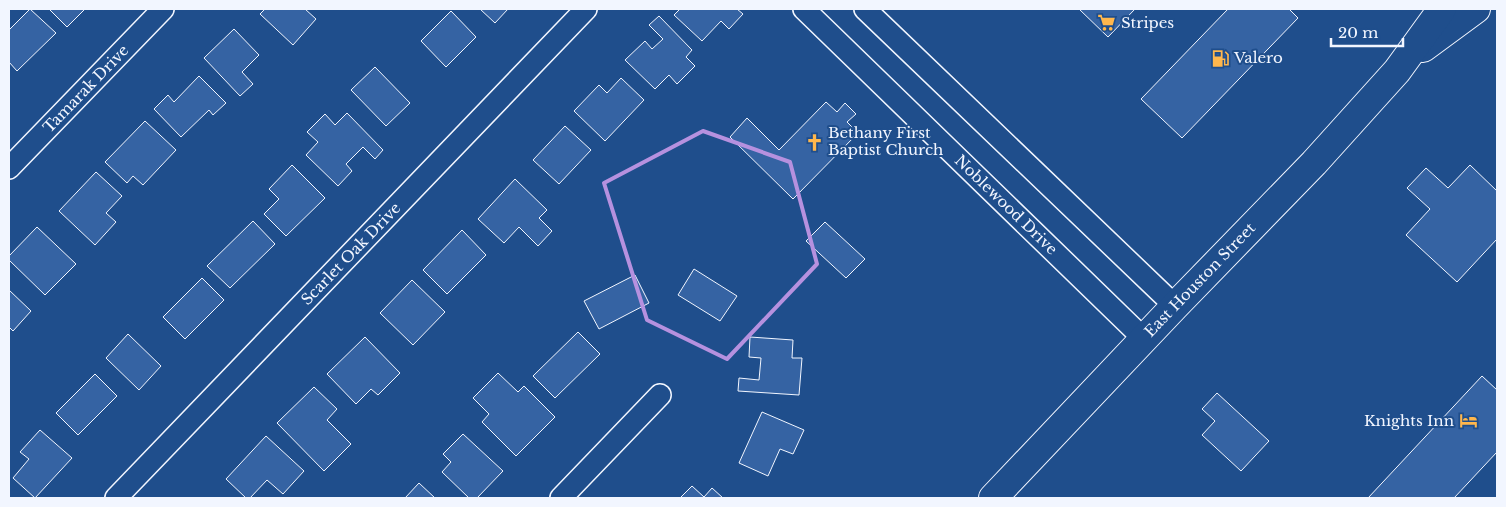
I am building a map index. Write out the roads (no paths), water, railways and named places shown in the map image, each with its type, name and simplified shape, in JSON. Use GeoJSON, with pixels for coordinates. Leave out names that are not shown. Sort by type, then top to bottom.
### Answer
{"type":"FeatureCollection","features":[{"type":"Feature","properties":{"kind":"main road","name":"East Houston Street"},"geometry":{"type":"LineString","coordinates":[[993,498],[1314,163],[1405,60],[1442,9]]}},
{"type":"Feature","properties":{"kind":"main road","name":"East Houston Street"},"geometry":{"type":"LineString","coordinates":[[1405,60],[1476,9]]}},
{"type":"Feature","properties":{"kind":"street","name":"Tamarak Drive"},"geometry":{"type":"LineString","coordinates":[[9,168],[163,9]]}},
{"type":"Feature","properties":{"kind":"street","name":"Scarlet Oak Drive"},"geometry":{"type":"LineString","coordinates":[[116,498],[586,9]]}},
{"type":"Feature","properties":{"kind":"street","name":"Noblewood Drive"},"geometry":{"type":"LineString","coordinates":[[804,9],[1144,339]]}},
{"type":"Feature","properties":{"kind":"street"},"geometry":{"type":"LineString","coordinates":[[865,9],[1175,306]]}},
{"type":"Feature","properties":{"kind":"street"},"geometry":{"type":"LineString","coordinates":[[561,498],[660,395]]}},
{"type":"Feature","properties":{"kind":"place","name":"Stripes"},"geometry":{"type":"Point","coordinates":[1107,23]}},
{"type":"Feature","properties":{"kind":"place","name":"Valero"},"geometry":{"type":"Point","coordinates":[1220,58]}},
{"type":"Feature","properties":{"kind":"place","name":"Bethany First Baptist Church"},"geometry":{"type":"Point","coordinates":[814,142]}},
{"type":"Feature","properties":{"kind":"place","name":"Knights Inn"},"geometry":{"type":"Point","coordinates":[1468,421]}}]}
